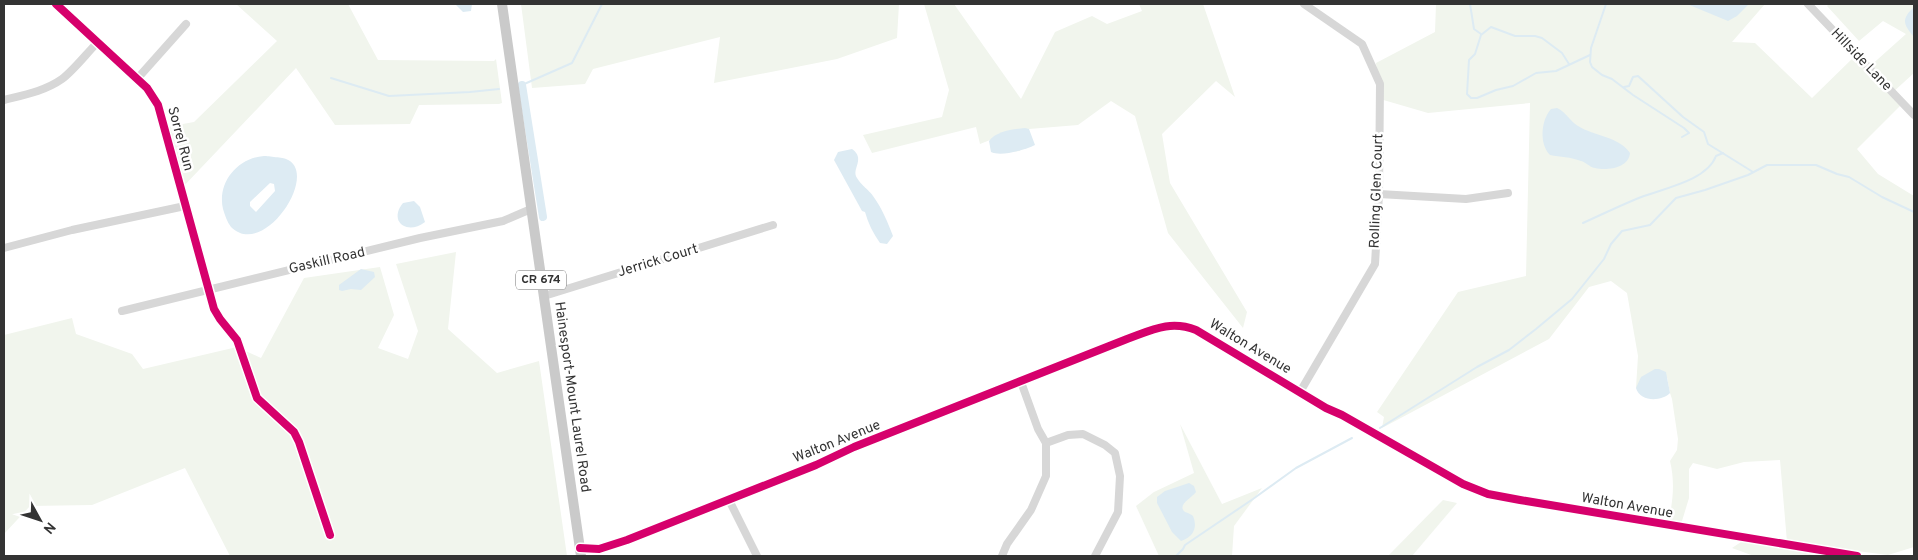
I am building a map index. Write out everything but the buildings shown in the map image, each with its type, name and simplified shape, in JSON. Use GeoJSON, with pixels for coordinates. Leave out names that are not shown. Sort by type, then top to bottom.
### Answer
{"type":"FeatureCollection","features":[{"type":"Feature","properties":{"kind":"main road","name":"Hainesport-Mount Laurel Road"},"geometry":{"type":"LineString","coordinates":[[502,4],[581,552]]}},
{"type":"Feature","properties":{"kind":"street","name":"Sorrel Run"},"geometry":{"type":"LineString","coordinates":[[56,4],[147,88],[158,105],[214,309],[240,345],[256,398],[294,432],[330,535]]}},
{"type":"Feature","properties":{"kind":"street","name":"Rolling Glen Court"},"geometry":{"type":"LineString","coordinates":[[1300,392],[1374,264],[1379,194],[1380,84],[1362,44],[1304,4]]}},
{"type":"Feature","properties":{"kind":"street","name":"Hillside Lane"},"geometry":{"type":"LineString","coordinates":[[1808,4],[1914,115]]}},
{"type":"Feature","properties":{"kind":"street"},"geometry":{"type":"LineString","coordinates":[[137,79],[186,24]]}},
{"type":"Feature","properties":{"kind":"street"},"geometry":{"type":"LineString","coordinates":[[4,100],[30,93],[65,77],[97,43]]}},
{"type":"Feature","properties":{"kind":"street"},"geometry":{"type":"LineString","coordinates":[[1379,194],[1466,199],[1508,193]]}},
{"type":"Feature","properties":{"kind":"street"},"geometry":{"type":"LineString","coordinates":[[4,248],[83,228],[185,206]]}},
{"type":"Feature","properties":{"kind":"street","name":"Gaskill Road"},"geometry":{"type":"LineString","coordinates":[[122,311],[420,238],[503,222],[531,209]]}},
{"type":"Feature","properties":{"kind":"street","name":"Jerrick Court"},"geometry":{"type":"LineString","coordinates":[[544,296],[773,225]]}},
{"type":"Feature","properties":{"kind":"street","name":"Walton Avenue"},"geometry":{"type":"LineString","coordinates":[[581,552],[605,548],[816,466],[854,447],[1149,331],[1177,325],[1196,330],[1300,392],[1457,481],[1488,494],[1681,528],[1857,556]]}},
{"type":"Feature","properties":{"kind":"street"},"geometry":{"type":"LineString","coordinates":[[1002,556],[1007,544],[1031,510],[1046,476],[1046,443],[1038,429],[1021,382]]}},
{"type":"Feature","properties":{"kind":"street"},"geometry":{"type":"LineString","coordinates":[[1046,443],[1068,435],[1083,434],[1105,445],[1115,454],[1120,476],[1118,512],[1095,556]]}},
{"type":"Feature","properties":{"kind":"street"},"geometry":{"type":"LineString","coordinates":[[730,500],[757,556]]}},
{"type":"Feature","properties":{"kind":"shaded area"},"geometry":{"type":"Polygon","coordinates":[[[236,4],[348,4],[378,60],[494,61],[496,59],[502,103],[419,105],[410,124],[335,125],[296,68],[181,189],[166,127],[194,122],[277,41],[236,4]]]}},
{"type":"Feature","properties":{"kind":"shaded area"},"geometry":{"type":"Polygon","coordinates":[[[455,4],[472,4],[471,11],[463,12],[455,4]]]}},
{"type":"Feature","properties":{"kind":"shaded area"},"geometry":{"type":"Polygon","coordinates":[[[521,4],[899,4],[897,38],[837,59],[714,83],[720,37],[593,69],[585,84],[532,88],[521,4]]]}},
{"type":"Feature","properties":{"kind":"shaded area"},"geometry":{"type":"Polygon","coordinates":[[[924,4],[954,4],[1021,99],[1055,32],[1092,16],[1107,24],[1142,11],[1139,4],[1203,4],[1235,97],[1216,81],[1162,134],[1170,183],[1247,312],[1243,328],[1168,233],[1135,116],[1111,101],[1078,125],[1029,129],[1020,151],[993,153],[990,140],[980,144],[976,127],[872,153],[863,135],[942,117],[949,90],[924,4]]]}},
{"type":"Feature","properties":{"kind":"shaded area"},"geometry":{"type":"Polygon","coordinates":[[[1436,4],[1765,4],[1732,42],[1755,43],[1812,98],[1856,55],[1868,68],[1906,34],[1883,21],[1859,41],[1827,6],[1829,4],[1914,4],[1914,73],[1892,93],[1902,104],[1857,149],[1878,174],[1914,196],[1914,547],[1888,555],[1787,542],[1780,460],[1744,462],[1717,469],[1693,463],[1689,469],[1689,498],[1682,521],[1669,520],[1673,491],[1670,461],[1677,450],[1678,439],[1667,377],[1636,388],[1638,356],[1627,293],[1611,281],[1589,287],[1549,339],[1382,428],[1384,417],[1377,412],[1458,292],[1526,276],[1530,103],[1428,113],[1380,99],[1376,63],[1435,32],[1436,4]]]}},
{"type":"Feature","properties":{"kind":"shaded area"},"geometry":{"type":"Polygon","coordinates":[[[1687,4],[1749,4],[1737,16],[1728,21],[1687,4]]]}},
{"type":"Feature","properties":{"kind":"shaded area"},"geometry":{"type":"Polygon","coordinates":[[[1914,7],[1914,37],[1906,25],[1905,18],[1914,7]]]}},
{"type":"Feature","properties":{"kind":"shaded area"},"geometry":{"type":"Polygon","coordinates":[[[1557,108],[1578,126],[1620,143],[1630,153],[1629,158],[1617,167],[1600,169],[1577,160],[1550,155],[1544,145],[1543,125],[1551,109],[1557,108]]]}},
{"type":"Feature","properties":{"kind":"shaded area"},"geometry":{"type":"Polygon","coordinates":[[[1029,129],[1035,145],[1019,151],[1001,154],[991,152],[989,141],[996,135],[1006,131],[1029,129]]]}},
{"type":"Feature","properties":{"kind":"shaded area"},"geometry":{"type":"Polygon","coordinates":[[[852,149],[858,156],[857,178],[876,201],[893,236],[887,244],[880,243],[877,239],[865,212],[862,211],[834,160],[838,152],[852,149]]]}},
{"type":"Feature","properties":{"kind":"shaded area"},"geometry":{"type":"Polygon","coordinates":[[[264,156],[286,159],[295,167],[297,180],[293,195],[284,210],[272,223],[258,232],[244,234],[231,227],[227,221],[223,209],[223,190],[231,174],[245,161],[264,156]],[[270,183],[250,202],[250,206],[256,212],[275,191],[274,184],[270,183]]]}},
{"type":"Feature","properties":{"kind":"shaded area"},"geometry":{"type":"Polygon","coordinates":[[[414,201],[420,207],[425,222],[418,226],[406,227],[399,221],[399,210],[403,203],[414,201]]]}},
{"type":"Feature","properties":{"kind":"shaded area"},"geometry":{"type":"Polygon","coordinates":[[[456,252],[448,329],[497,373],[539,361],[567,556],[230,556],[185,468],[92,505],[30,506],[4,534],[4,335],[72,318],[76,334],[132,354],[143,369],[237,347],[261,358],[304,278],[380,267],[394,315],[378,348],[408,359],[418,331],[396,264],[456,252]]]}},
{"type":"Feature","properties":{"kind":"shaded area"},"geometry":{"type":"Polygon","coordinates":[[[361,269],[374,272],[375,277],[361,290],[339,290],[339,285],[361,269]]]}},
{"type":"Feature","properties":{"kind":"shaded area"},"geometry":{"type":"Polygon","coordinates":[[[1655,369],[1666,372],[1670,393],[1661,398],[1646,398],[1638,393],[1636,388],[1641,377],[1655,369]]]}},
{"type":"Feature","properties":{"kind":"shaded area"},"geometry":{"type":"Polygon","coordinates":[[[1180,424],[1222,504],[1262,488],[1234,526],[1232,556],[1159,556],[1136,506],[1154,492],[1194,473],[1180,424]]]}},
{"type":"Feature","properties":{"kind":"shaded area"},"geometry":{"type":"Polygon","coordinates":[[[1189,483],[1194,486],[1196,492],[1182,507],[1185,512],[1193,516],[1195,528],[1189,537],[1181,541],[1172,532],[1157,503],[1157,497],[1165,491],[1189,483]]]}},
{"type":"Feature","properties":{"kind":"shaded area"},"geometry":{"type":"Polygon","coordinates":[[[1443,500],[1457,503],[1412,556],[1388,556],[1443,500]]]}},
{"type":"Feature","properties":{"kind":"shaded area"},"geometry":{"type":"Polygon","coordinates":[[[1744,540],[1819,556],[1754,556],[1732,548],[1744,540]]]}},
{"type":"Feature","properties":{"kind":"waterway"},"geometry":{"type":"LineString","coordinates":[[522,85],[572,63],[602,4]]}},
{"type":"Feature","properties":{"kind":"waterway"},"geometry":{"type":"LineString","coordinates":[[1470,4],[1474,29],[1481,34]]}},
{"type":"Feature","properties":{"kind":"waterway"},"geometry":{"type":"LineString","coordinates":[[1606,4],[1591,48],[1590,62],[1592,67],[1684,128],[1689,133],[1682,137]]}},
{"type":"Feature","properties":{"kind":"waterway"},"geometry":{"type":"LineString","coordinates":[[1569,64],[1562,53],[1542,38],[1515,36],[1491,27],[1481,35],[1475,54],[1469,60],[1467,94],[1471,98],[1477,98],[1496,90],[1513,86],[1536,73],[1556,71],[1590,55]]}},
{"type":"Feature","properties":{"kind":"waterway"},"geometry":{"type":"LineString","coordinates":[[1624,87],[1629,86],[1633,77],[1638,76],[1683,117],[1704,132],[1708,144],[1753,172]]}},
{"type":"Feature","properties":{"kind":"waterway"},"geometry":{"type":"LineString","coordinates":[[331,78],[389,96],[499,89]]}},
{"type":"Feature","properties":{"kind":"waterway"},"geometry":{"type":"LineString","coordinates":[[522,85],[543,217]]}},
{"type":"Feature","properties":{"kind":"waterway"},"geometry":{"type":"LineString","coordinates":[[1583,223],[1636,199],[1685,182],[1704,171],[1716,156],[1723,153]]}},
{"type":"Feature","properties":{"kind":"waterway"},"geometry":{"type":"LineString","coordinates":[[1380,428],[1477,367],[1509,350],[1572,299],[1604,259],[1611,244],[1622,231],[1650,225],[1676,198],[1748,175],[1767,165],[1816,165],[1849,177],[1882,197],[1914,212]]}},
{"type":"Feature","properties":{"kind":"waterway"},"geometry":{"type":"LineString","coordinates":[[1176,556],[1185,545],[1296,468],[1352,438]]}},
{"type":"Feature","properties":{"kind":"cycle path"},"geometry":{"type":"LineString","coordinates":[[56,4],[147,88],[158,105],[214,309],[237,340],[257,398],[294,432],[330,535]]}},
{"type":"Feature","properties":{"kind":"cycle path"},"geometry":{"type":"LineString","coordinates":[[580,548],[599,549],[627,540],[816,465],[854,447],[1127,339],[1161,327],[1178,326],[1196,330],[1326,408],[1342,415],[1463,484],[1488,494],[1857,556]]}}]}
